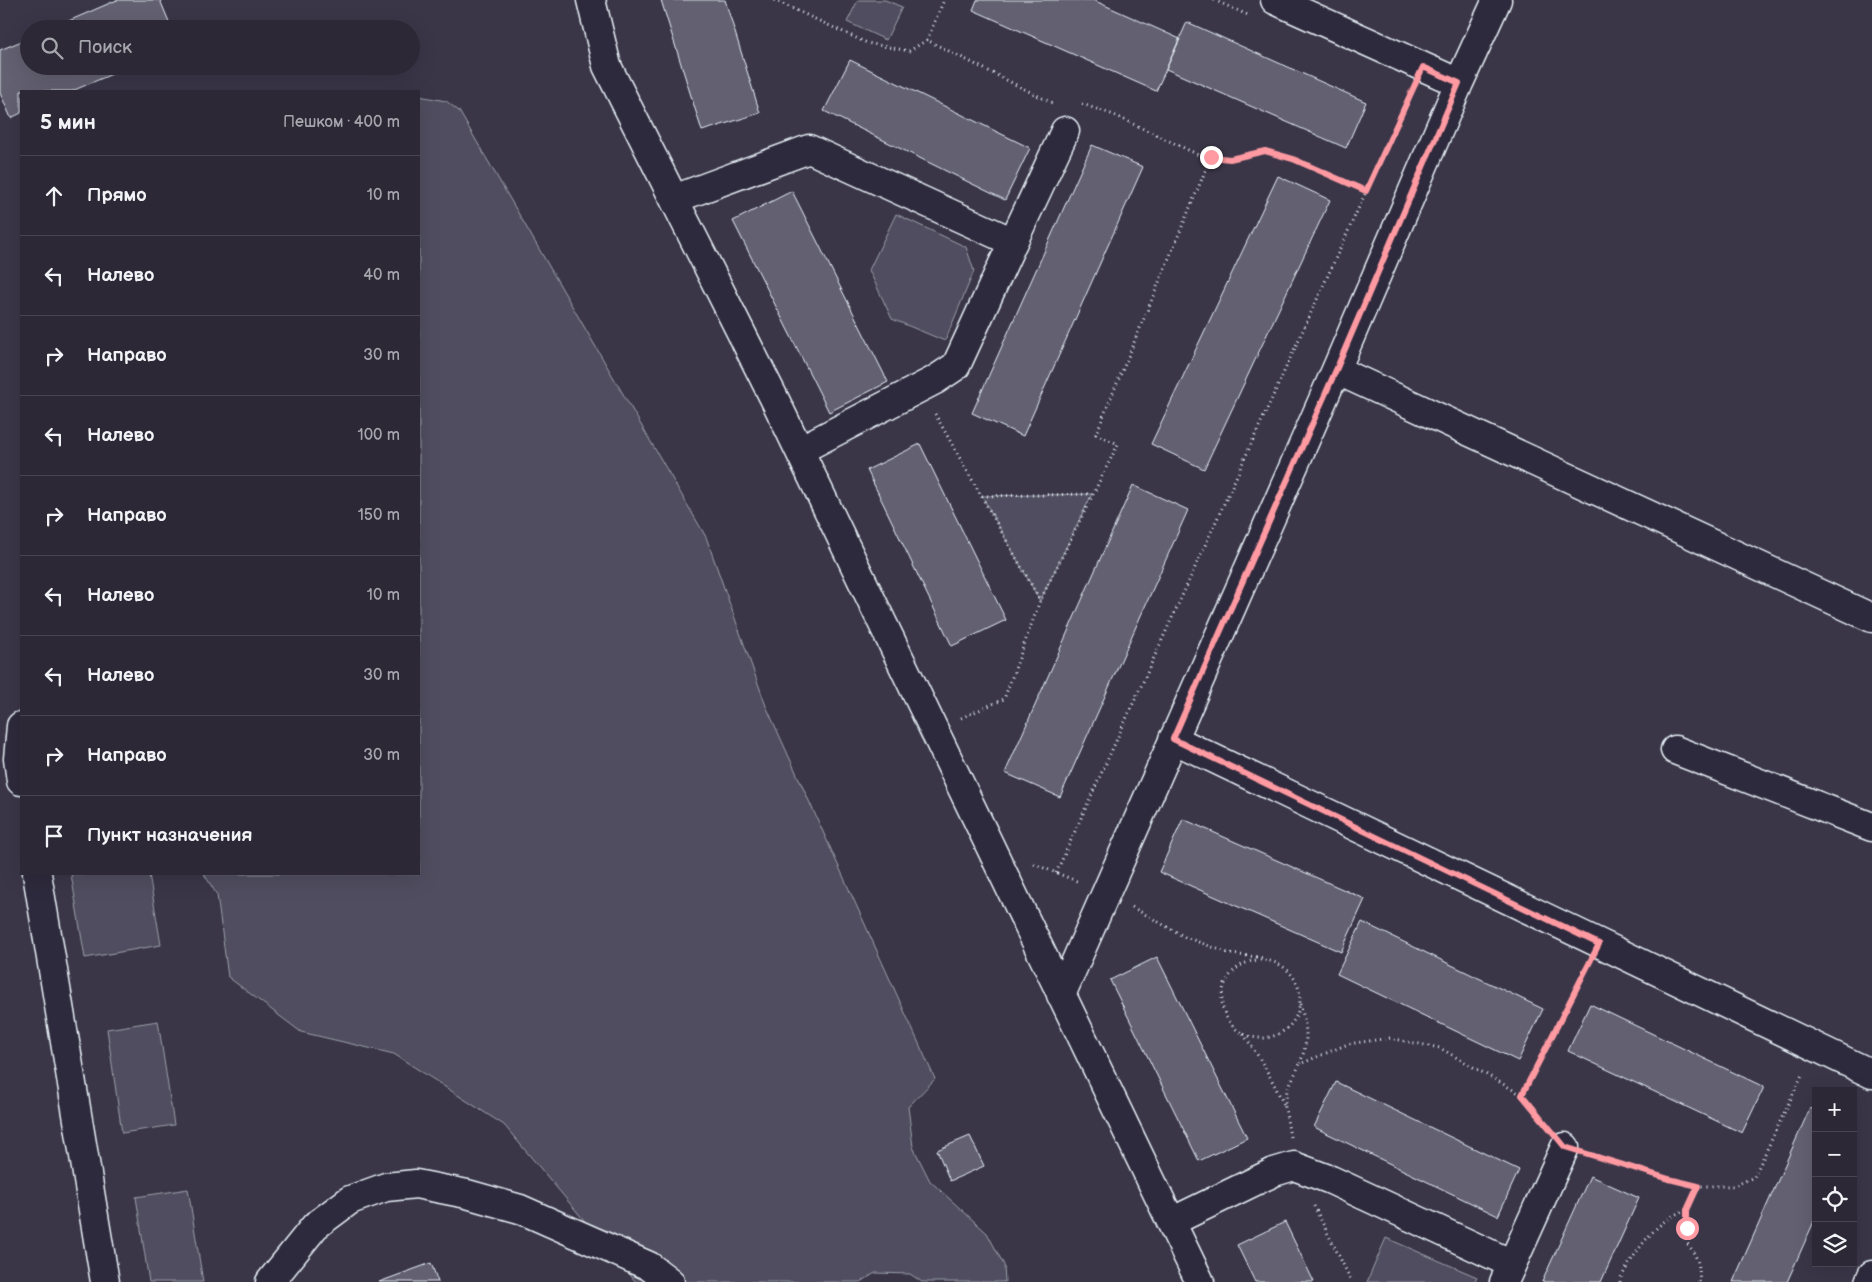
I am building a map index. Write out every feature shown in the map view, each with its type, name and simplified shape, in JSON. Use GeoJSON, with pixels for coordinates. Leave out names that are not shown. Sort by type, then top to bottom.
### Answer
{"type":"FeatureCollection","features":[{"type":"Feature","properties":{"kind":"street"},"geometry":{"type":"LineString","coordinates":[[591,0],[607,66],[800,450],[1200,1282]]}},
{"type":"Feature","properties":{"kind":"street"},"geometry":{"type":"LineString","coordinates":[[1275,0],[1459,83]]}},
{"type":"Feature","properties":{"kind":"street"},"geometry":{"type":"LineString","coordinates":[[1061,995],[1497,0]]}},
{"type":"Feature","properties":{"kind":"street"},"geometry":{"type":"LineString","coordinates":[[800,450],[921,388],[956,366],[1013,242],[1064,120]]}},
{"type":"Feature","properties":{"kind":"street"},"geometry":{"type":"LineString","coordinates":[[674,198],[809,149],[1013,242]]}},
{"type":"Feature","properties":{"kind":"street"},"geometry":{"type":"LineString","coordinates":[[1336,370],[1872,618]]}},
{"type":"Feature","properties":{"kind":"street"},"geometry":{"type":"LineString","coordinates":[[20,737],[18,759],[20,774]]}},
{"type":"Feature","properties":{"kind":"street"},"geometry":{"type":"LineString","coordinates":[[1173,739],[1872,1074]]}},
{"type":"Feature","properties":{"kind":"street"},"geometry":{"type":"LineString","coordinates":[[1675,750],[1872,827]]}},
{"type":"Feature","properties":{"kind":"street"},"geometry":{"type":"LineString","coordinates":[[37,875],[105,1282]]}},
{"type":"Feature","properties":{"kind":"street"},"geometry":{"type":"LineString","coordinates":[[1171,1222],[1274,1172],[1294,1166],[1331,1180],[1508,1273],[1565,1147]]}},
{"type":"Feature","properties":{"kind":"street"},"geometry":{"type":"LineString","coordinates":[[270,1282],[315,1226],[350,1200],[386,1187],[416,1184],[467,1194],[520,1209],[649,1266],[670,1282]]}},
{"type":"Feature","properties":{"kind":"street"},"geometry":{"type":"LineString","coordinates":[[1869,1282],[1872,1275]]}},
{"type":"Feature","properties":{"kind":"path"},"geometry":{"type":"LineString","coordinates":[[774,0],[867,43],[909,51],[927,40],[944,0]]}},
{"type":"Feature","properties":{"kind":"path"},"geometry":{"type":"LineString","coordinates":[[927,40],[1064,120],[1080,103],[1114,115],[1201,156],[1230,159],[1265,151],[1293,159],[1366,191]]}},
{"type":"Feature","properties":{"kind":"path"},"geometry":{"type":"LineString","coordinates":[[1056,873],[1423,67]]}},
{"type":"Feature","properties":{"kind":"path"},"geometry":{"type":"LineString","coordinates":[[953,722],[1004,699],[1040,601],[1118,444],[1096,434],[1211,157]]}},
{"type":"Feature","properties":{"kind":"path"},"geometry":{"type":"LineString","coordinates":[[921,388],[1040,601]]}},
{"type":"Feature","properties":{"kind":"path"},"geometry":{"type":"LineString","coordinates":[[982,496],[1092,494]]}},
{"type":"Feature","properties":{"kind":"path"},"geometry":{"type":"LineString","coordinates":[[1106,892],[1185,938],[1232,954],[1265,958]]}},
{"type":"Feature","properties":{"kind":"path"},"geometry":{"type":"LineString","coordinates":[[1522,1095],[1599,944]]}},
{"type":"Feature","properties":{"kind":"path"},"geometry":{"type":"LineString","coordinates":[[1285,1107],[1272,1078],[1257,1053],[1231,1023],[1224,1010],[1222,995],[1227,980],[1236,968],[1250,962],[1265,960],[1280,964],[1291,974],[1298,988],[1307,1028],[1306,1048],[1287,1090],[1285,1107],[1294,1166],[1352,1282]]}},
{"type":"Feature","properties":{"kind":"path"},"geometry":{"type":"LineString","coordinates":[[1242,1034],[1257,1038],[1272,1036],[1286,1029],[1296,1017],[1300,1003]]}},
{"type":"Feature","properties":{"kind":"path"},"geometry":{"type":"LineString","coordinates":[[1300,1064],[1348,1044],[1390,1038],[1440,1048],[1522,1095],[1565,1147],[1698,1186],[1734,1186],[1754,1177],[1815,1047]]}},
{"type":"Feature","properties":{"kind":"path"},"geometry":{"type":"LineString","coordinates":[[1698,1186],[1687,1210],[1687,1243],[1696,1254],[1700,1270],[1699,1282]]}},
{"type":"Feature","properties":{"kind":"path"},"geometry":{"type":"LineString","coordinates":[[1620,1282],[1639,1246],[1674,1214],[1687,1210]]}},
{"type":"Feature","properties":{"kind":"shaded area"},"geometry":{"type":"Polygon","coordinates":[[[858,0],[885,0],[902,7],[886,40],[847,22],[858,0]]]}},
{"type":"Feature","properties":{"kind":"shaded area"},"geometry":{"type":"Polygon","coordinates":[[[420,96],[446,101],[459,111],[706,537],[766,706],[935,1079],[908,1107],[913,1147],[930,1181],[987,1233],[1004,1265],[1005,1282],[922,1282],[910,1274],[875,1273],[861,1282],[636,1282],[504,1125],[394,1054],[301,1032],[228,977],[217,895],[205,875],[420,875],[420,96]]]}},
{"type":"Feature","properties":{"kind":"shaded area"},"geometry":{"type":"Polygon","coordinates":[[[896,214],[966,247],[974,271],[945,341],[892,319],[869,270],[896,214]]]}},
{"type":"Feature","properties":{"kind":"shaded area"},"geometry":{"type":"Polygon","coordinates":[[[1092,494],[1040,601],[982,496],[1092,494]]]}},
{"type":"Feature","properties":{"kind":"shaded area"},"geometry":{"type":"Polygon","coordinates":[[[71,875],[149,875],[161,945],[85,958],[71,875]]]}},
{"type":"Feature","properties":{"kind":"shaded area"},"geometry":{"type":"Polygon","coordinates":[[[158,1021],[174,1125],[122,1133],[107,1029],[158,1021]]]}},
{"type":"Feature","properties":{"kind":"shaded area"},"geometry":{"type":"Polygon","coordinates":[[[188,1189],[203,1282],[149,1282],[136,1197],[188,1189]]]}},
{"type":"Feature","properties":{"kind":"shaded area"},"geometry":{"type":"Polygon","coordinates":[[[1386,1238],[1477,1277],[1474,1282],[1367,1282],[1386,1238]]]}},
{"type":"Feature","properties":{"kind":"building"},"geometry":{"type":"Polygon","coordinates":[[[117,0],[160,0],[168,20],[71,20],[117,0]]]}},
{"type":"Feature","properties":{"kind":"building"},"geometry":{"type":"Polygon","coordinates":[[[661,0],[725,0],[760,113],[702,131],[661,0]]]}},
{"type":"Feature","properties":{"kind":"building"},"geometry":{"type":"Polygon","coordinates":[[[977,0],[1093,0],[1180,39],[1156,91],[973,10],[977,0]]]}},
{"type":"Feature","properties":{"kind":"building"},"geometry":{"type":"Polygon","coordinates":[[[1187,22],[1366,102],[1346,148],[1166,69],[1187,22]]]}},
{"type":"Feature","properties":{"kind":"building"},"geometry":{"type":"Polygon","coordinates":[[[20,42],[20,75],[110,75],[74,90],[20,90],[20,114],[11,118],[0,93],[0,50],[20,42]]]}},
{"type":"Feature","properties":{"kind":"building"},"geometry":{"type":"Polygon","coordinates":[[[850,60],[1030,148],[1005,200],[824,111],[850,60]]]}},
{"type":"Feature","properties":{"kind":"building"},"geometry":{"type":"Polygon","coordinates":[[[1092,145],[1143,167],[1023,436],[972,413],[1092,145]]]}},
{"type":"Feature","properties":{"kind":"building"},"geometry":{"type":"Polygon","coordinates":[[[1278,176],[1330,200],[1204,469],[1151,444],[1278,176]]]}},
{"type":"Feature","properties":{"kind":"building"},"geometry":{"type":"Polygon","coordinates":[[[792,191],[888,382],[829,412],[733,221],[792,191]]]}},
{"type":"Feature","properties":{"kind":"building"},"geometry":{"type":"Polygon","coordinates":[[[920,444],[1006,620],[952,646],[867,470],[920,444]]]}},
{"type":"Feature","properties":{"kind":"building"},"geometry":{"type":"Polygon","coordinates":[[[1133,485],[1188,510],[1060,797],[1005,773],[1133,485]]]}},
{"type":"Feature","properties":{"kind":"building"},"geometry":{"type":"Polygon","coordinates":[[[1183,819],[1365,899],[1341,952],[1159,872],[1183,819]]]}},
{"type":"Feature","properties":{"kind":"building"},"geometry":{"type":"Polygon","coordinates":[[[1362,922],[1543,1009],[1518,1061],[1337,974],[1362,922]]]}},
{"type":"Feature","properties":{"kind":"building"},"geometry":{"type":"Polygon","coordinates":[[[1157,957],[1247,1138],[1199,1161],[1110,980],[1157,957]]]}},
{"type":"Feature","properties":{"kind":"building"},"geometry":{"type":"Polygon","coordinates":[[[1590,1004],[1764,1087],[1742,1133],[1568,1051],[1590,1004]]]}},
{"type":"Feature","properties":{"kind":"building"},"geometry":{"type":"Polygon","coordinates":[[[1336,1082],[1519,1170],[1498,1216],[1314,1127],[1336,1082]]]}},
{"type":"Feature","properties":{"kind":"building"},"geometry":{"type":"Polygon","coordinates":[[[1810,1108],[1812,1109],[1812,1226],[1787,1282],[1733,1282],[1810,1108]]]}},
{"type":"Feature","properties":{"kind":"building"},"geometry":{"type":"Polygon","coordinates":[[[970,1136],[984,1166],[950,1181],[937,1150],[970,1136]]]}},
{"type":"Feature","properties":{"kind":"building"},"geometry":{"type":"Polygon","coordinates":[[[1590,1176],[1639,1198],[1601,1282],[1542,1282],[1590,1176]]]}},
{"type":"Feature","properties":{"kind":"building"},"geometry":{"type":"Polygon","coordinates":[[[1285,1222],[1314,1282],[1255,1282],[1237,1245],[1285,1222]]]}},
{"type":"Feature","properties":{"kind":"building"},"geometry":{"type":"Polygon","coordinates":[[[431,1263],[438,1282],[379,1282],[431,1263]]]}},
{"type":"Feature","properties":{"kind":"route"},"geometry":{"type":"LineString","coordinates":[[1211,157],[1230,159],[1265,151],[1293,159],[1366,191],[1423,67],[1459,83],[1336,370],[1173,739],[1599,944],[1522,1095],[1565,1147],[1698,1186],[1687,1210],[1687,1228]]}}]}
